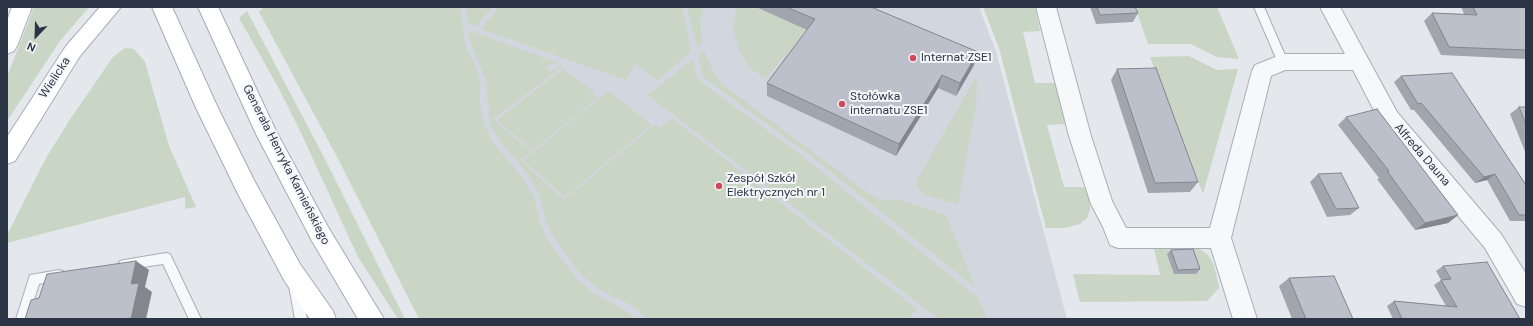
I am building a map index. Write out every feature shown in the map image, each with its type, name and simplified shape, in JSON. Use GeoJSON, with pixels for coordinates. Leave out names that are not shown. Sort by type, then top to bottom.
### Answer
{"type":"FeatureCollection","features":[{"type":"Feature","properties":{"kind":"main road"},"geometry":{"type":"LineString","coordinates":[[7,46],[22,7]]}},
{"type":"Feature","properties":{"kind":"main road","name":"Wielicka"},"geometry":{"type":"LineString","coordinates":[[7,155],[73,51],[110,7]]}},
{"type":"Feature","properties":{"kind":"main road"},"geometry":{"type":"LineString","coordinates":[[162,7],[207,108],[240,175],[292,272],[324,319]]}},
{"type":"Feature","properties":{"kind":"main road","name":"Generała Henryka Kamieńskiego"},"geometry":{"type":"LineString","coordinates":[[208,7],[267,134],[320,234],[372,319]]}},
{"type":"Feature","properties":{"kind":"street"},"geometry":{"type":"LineString","coordinates":[[1046,7],[1080,136],[1102,204],[1114,225],[1118,238],[1219,238]]}},
{"type":"Feature","properties":{"kind":"street","name":"Alfreda Dauna"},"geometry":{"type":"LineString","coordinates":[[1330,7],[1389,118],[1493,241],[1526,296]]}},
{"type":"Feature","properties":{"kind":"street"},"geometry":{"type":"LineString","coordinates":[[1245,319],[1219,238],[1262,71],[1283,62],[1359,62]]}},
{"type":"Feature","properties":{"kind":"lane"},"geometry":{"type":"LineString","coordinates":[[1259,7],[1283,62]]}},
{"type":"Feature","properties":{"kind":"lane"},"geometry":{"type":"LineString","coordinates":[[112,267],[166,258],[195,319]]}},
{"type":"Feature","properties":{"kind":"lane"},"geometry":{"type":"LineString","coordinates":[[292,272],[301,319]]}},
{"type":"Feature","properties":{"kind":"lane"},"geometry":{"type":"LineString","coordinates":[[22,319],[34,279],[73,273]]}},
{"type":"Feature","properties":{"kind":"shaded area","name":"Zespół Szkół Elektrycznych nr 1"},"geometry":{"type":"Polygon","coordinates":[[[305,7],[979,7],[996,52],[1067,319],[508,319],[305,7]]]}},
{"type":"Feature","properties":{"kind":"green space"},"geometry":{"type":"Polygon","coordinates":[[[34,7],[89,7],[60,41],[7,121],[7,77],[34,7]]]}},
{"type":"Feature","properties":{"kind":"green space"},"geometry":{"type":"Polygon","coordinates":[[[264,7],[460,7],[466,48],[477,70],[480,84],[480,104],[483,120],[490,139],[523,179],[534,197],[539,221],[547,239],[580,283],[595,294],[623,309],[637,319],[419,319],[336,155],[259,12],[264,7]]]}},
{"type":"Feature","properties":{"kind":"green space"},"geometry":{"type":"Polygon","coordinates":[[[466,7],[492,7],[476,26],[468,23],[466,7]]]}},
{"type":"Feature","properties":{"kind":"green space"},"geometry":{"type":"Polygon","coordinates":[[[499,7],[682,7],[691,52],[657,80],[636,64],[626,80],[481,29],[499,7]]]}},
{"type":"Feature","properties":{"kind":"green space"},"geometry":{"type":"Polygon","coordinates":[[[687,7],[704,7],[700,19],[702,43],[697,47],[687,7]]]}},
{"type":"Feature","properties":{"kind":"green space"},"geometry":{"type":"Polygon","coordinates":[[[738,7],[756,7],[893,68],[791,63],[782,58],[766,79],[750,68],[740,52],[734,32],[735,12],[738,7]]]}},
{"type":"Feature","properties":{"kind":"green space"},"geometry":{"type":"Polygon","coordinates":[[[983,7],[1035,7],[1040,31],[1023,32],[1035,83],[1054,83],[1059,88],[1069,120],[1065,124],[1047,125],[1064,187],[1082,187],[1087,189],[1090,200],[1090,209],[1087,218],[1080,224],[1065,228],[1046,228],[999,48],[983,7]]]}},
{"type":"Feature","properties":{"kind":"green space"},"geometry":{"type":"Polygon","coordinates":[[[1135,7],[1217,7],[1239,59],[1217,57],[1190,44],[1148,44],[1135,7]]]}},
{"type":"Feature","properties":{"kind":"green space"},"geometry":{"type":"Polygon","coordinates":[[[247,11],[326,161],[405,319],[398,319],[358,257],[301,133],[277,85],[239,18],[247,11]]]}},
{"type":"Feature","properties":{"kind":"green space"},"geometry":{"type":"Polygon","coordinates":[[[468,30],[558,63],[548,65],[547,68],[549,71],[554,70],[560,65],[562,67],[493,119],[527,148],[528,146],[497,120],[563,69],[595,93],[581,105],[594,95],[598,98],[520,160],[564,200],[655,124],[660,128],[672,118],[917,309],[908,319],[648,319],[630,304],[598,289],[580,273],[555,239],[546,221],[537,189],[520,164],[500,142],[490,124],[486,79],[471,45],[468,30]]]}},
{"type":"Feature","properties":{"kind":"green space"},"geometry":{"type":"Polygon","coordinates":[[[125,48],[134,49],[145,62],[169,146],[196,207],[185,209],[185,197],[7,243],[7,235],[46,158],[71,118],[113,57],[125,48]]]}},
{"type":"Feature","properties":{"kind":"green space"},"geometry":{"type":"Polygon","coordinates":[[[704,51],[714,72],[723,85],[869,194],[889,201],[897,199],[946,215],[975,287],[815,159],[703,77],[698,55],[704,51]]]}},
{"type":"Feature","properties":{"kind":"green space"},"geometry":{"type":"Polygon","coordinates":[[[1189,56],[1217,70],[1238,69],[1203,194],[1150,57],[1189,56]]]}},
{"type":"Feature","properties":{"kind":"green space"},"geometry":{"type":"Polygon","coordinates":[[[693,59],[697,79],[802,156],[978,298],[987,319],[939,319],[648,95],[693,59]]]}},
{"type":"Feature","properties":{"kind":"green space"},"geometry":{"type":"Polygon","coordinates":[[[977,75],[976,105],[958,204],[925,195],[917,187],[916,182],[977,75]]]}},
{"type":"Feature","properties":{"kind":"green space"},"geometry":{"type":"Polygon","coordinates":[[[609,91],[651,125],[565,197],[523,160],[609,91]]]}},
{"type":"Feature","properties":{"kind":"green space"},"geometry":{"type":"Polygon","coordinates":[[[1154,248],[1200,249],[1208,255],[1214,265],[1219,288],[1207,301],[1080,302],[1073,274],[1160,275],[1154,248]]]}},
{"type":"Feature","properties":{"kind":"building"},"geometry":{"type":"Polygon","coordinates":[[[786,7],[871,7],[978,52],[960,83],[942,75],[899,144],[767,83],[815,19],[786,7]]]}},
{"type":"Feature","properties":{"kind":"building"},"geometry":{"type":"Polygon","coordinates":[[[1097,7],[1135,7],[1138,13],[1100,15],[1097,7]]]}},
{"type":"Feature","properties":{"kind":"building"},"geometry":{"type":"Polygon","coordinates":[[[1473,7],[1526,7],[1526,50],[1449,47],[1432,13],[1477,15],[1473,7]]]}},
{"type":"Feature","properties":{"kind":"building"},"geometry":{"type":"Polygon","coordinates":[[[1156,68],[1198,182],[1155,183],[1117,69],[1156,68]]]}},
{"type":"Feature","properties":{"kind":"building"},"geometry":{"type":"Polygon","coordinates":[[[1452,73],[1526,185],[1526,215],[1519,215],[1495,174],[1484,177],[1421,103],[1418,104],[1401,76],[1452,73]]]}},
{"type":"Feature","properties":{"kind":"building"},"geometry":{"type":"Polygon","coordinates":[[[1519,107],[1526,107],[1526,124],[1519,107]]]}},
{"type":"Feature","properties":{"kind":"building"},"geometry":{"type":"Polygon","coordinates":[[[1377,109],[1458,215],[1425,223],[1387,171],[1389,171],[1346,117],[1377,109]]]}},
{"type":"Feature","properties":{"kind":"building"},"geometry":{"type":"Polygon","coordinates":[[[1341,173],[1359,208],[1336,209],[1318,174],[1341,173]]]}},
{"type":"Feature","properties":{"kind":"building"},"geometry":{"type":"Polygon","coordinates":[[[1193,249],[1200,269],[1178,270],[1171,250],[1193,249]]]}},
{"type":"Feature","properties":{"kind":"building"},"geometry":{"type":"Polygon","coordinates":[[[136,261],[131,284],[139,283],[131,319],[25,319],[31,300],[39,298],[47,274],[136,261]]]}},
{"type":"Feature","properties":{"kind":"building"},"geometry":{"type":"Polygon","coordinates":[[[1487,262],[1520,319],[1402,319],[1394,301],[1457,307],[1441,280],[1451,279],[1443,266],[1487,262]]]}},
{"type":"Feature","properties":{"kind":"building"},"geometry":{"type":"Polygon","coordinates":[[[1334,276],[1353,319],[1306,319],[1289,278],[1334,276]]]}},
{"type":"Feature","properties":{"kind":"place","name":"Internat ZSE1"},"geometry":{"type":"Point","coordinates":[913,58]}},
{"type":"Feature","properties":{"kind":"place","name":"Stołówka internatu ZSE1"},"geometry":{"type":"Point","coordinates":[842,104]}},
{"type":"Feature","properties":{"kind":"place","name":"Zespół Szkół Elektrycznych nr 1"},"geometry":{"type":"Point","coordinates":[719,186]}}]}
